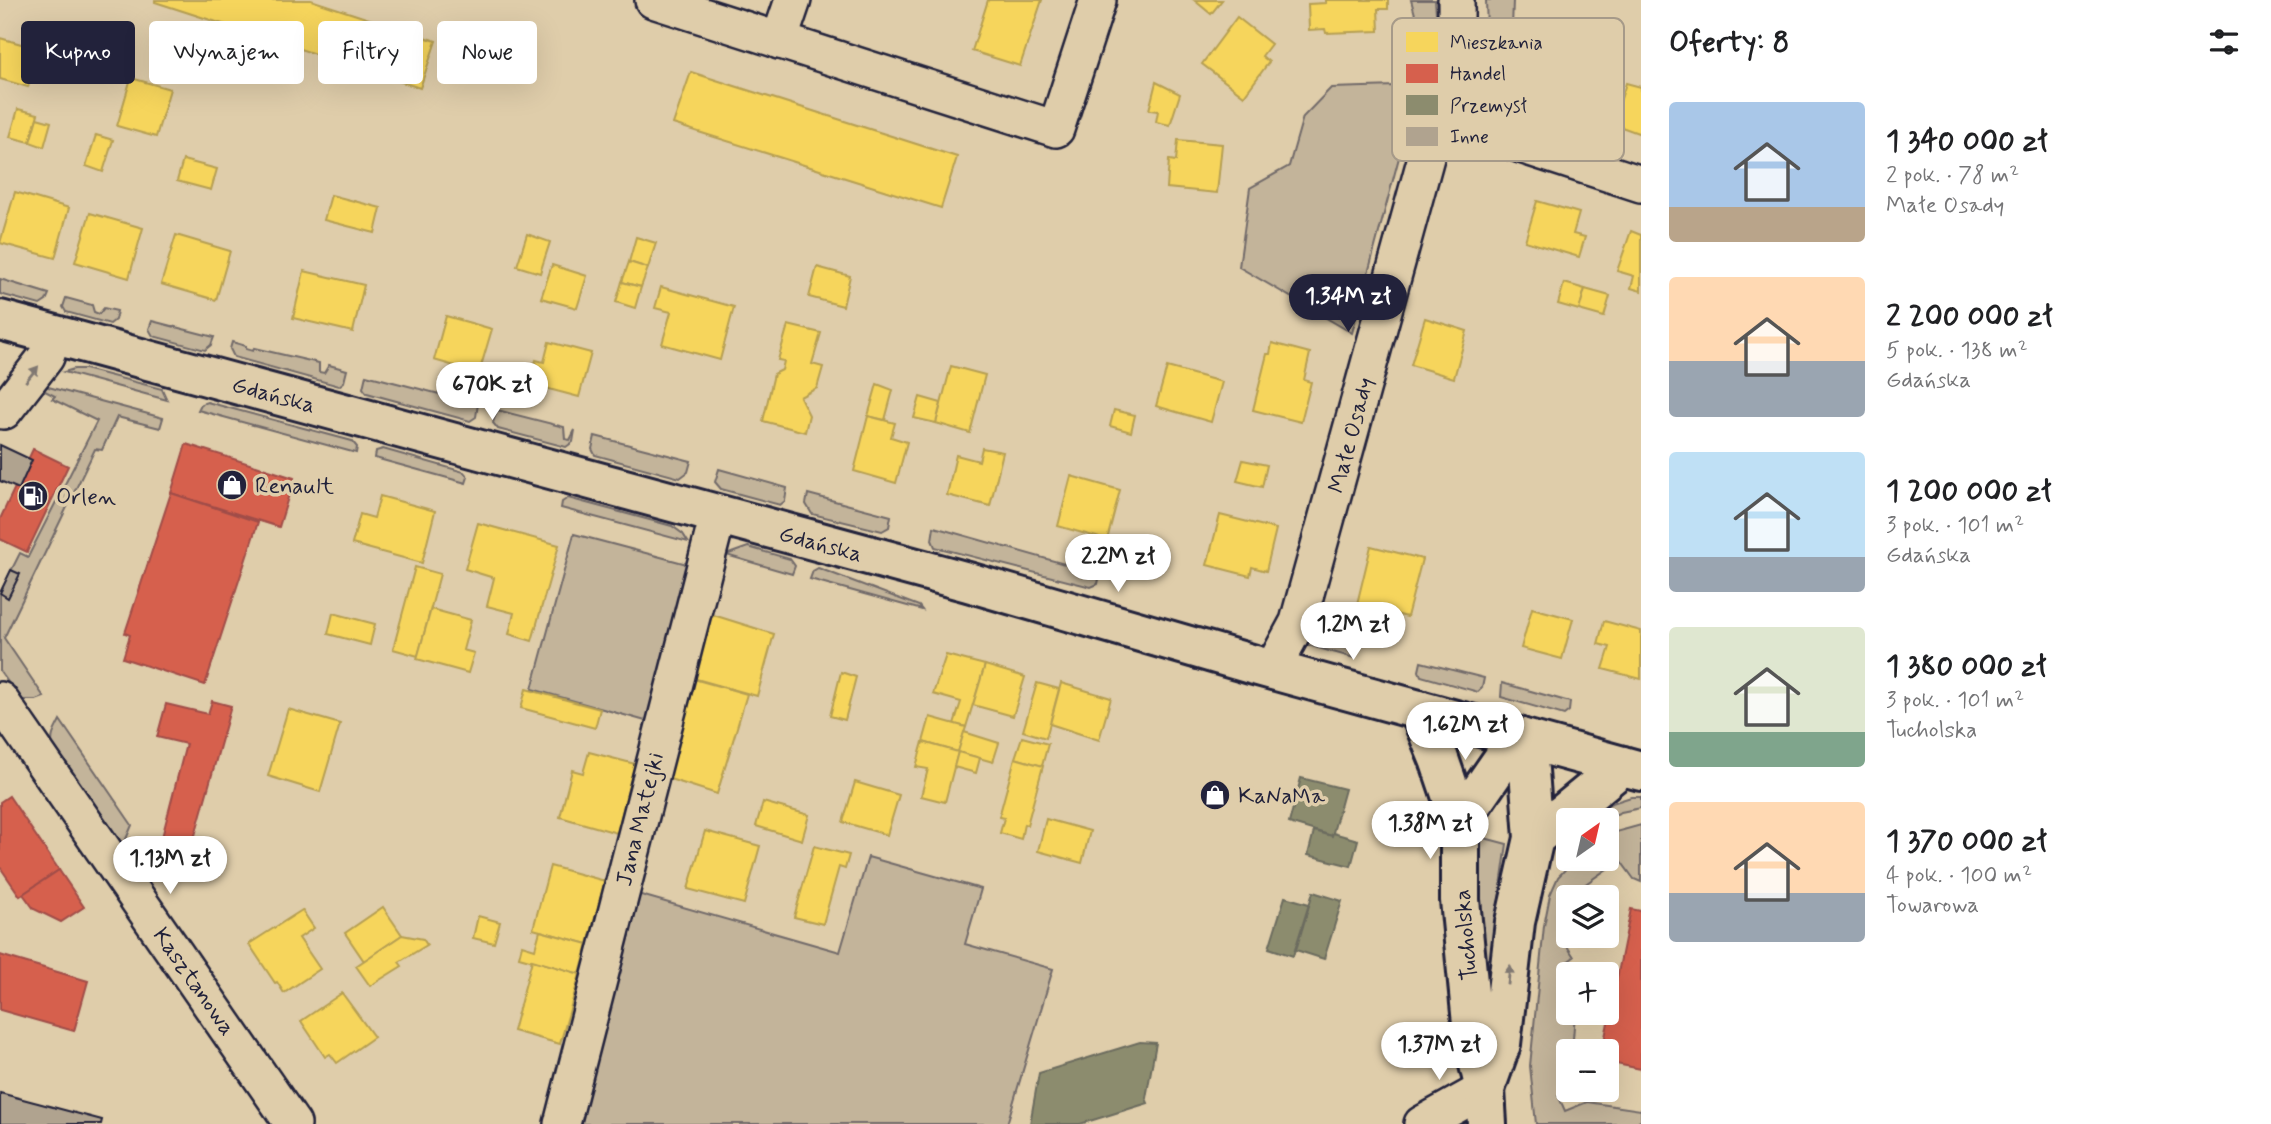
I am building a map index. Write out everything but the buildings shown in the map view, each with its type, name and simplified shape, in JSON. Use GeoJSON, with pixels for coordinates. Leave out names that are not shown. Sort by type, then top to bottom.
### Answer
{"type":"FeatureCollection","features":[{"type":"Feature","properties":{"kind":"main road","name":"Gdańska"},"geometry":{"type":"LineString","coordinates":[[0,320],[968,582],[1272,670],[1632,769]]}},
{"type":"Feature","properties":{"kind":"main road","name":"Tucholska"},"geometry":{"type":"LineString","coordinates":[[1419,710],[1460,821],[1460,900],[1474,1044],[1486,1107]]}},
{"type":"Feature","properties":{"kind":"main road","name":"Tucholska"},"geometry":{"type":"LineString","coordinates":[[1486,1107],[1501,1044],[1515,922],[1535,838],[1529,770],[1518,737]]}},
{"type":"Feature","properties":{"kind":"main road"},"geometry":{"type":"LineString","coordinates":[[1460,821],[1518,737]]}},
{"type":"Feature","properties":{"kind":"main road"},"geometry":{"type":"LineString","coordinates":[[1535,838],[1632,769]]}},
{"type":"Feature","properties":{"kind":"street"},"geometry":{"type":"LineString","coordinates":[[653,0],[1056,129],[1098,0]]}},
{"type":"Feature","properties":{"kind":"street"},"geometry":{"type":"LineString","coordinates":[[779,41],[793,0]]}},
{"type":"Feature","properties":{"kind":"street","name":"Małe Osady"},"geometry":{"type":"LineString","coordinates":[[1456,0],[1456,18]]}},
{"type":"Feature","properties":{"kind":"street","name":"Małe Osady"},"geometry":{"type":"LineString","coordinates":[[1272,670],[1298,622],[1425,161]]}},
{"type":"Feature","properties":{"kind":"street"},"geometry":{"type":"LineString","coordinates":[[1570,161],[1641,184]]}},
{"type":"Feature","properties":{"kind":"street"},"geometry":{"type":"LineString","coordinates":[[2,410],[46,357],[54,334]]}},
{"type":"Feature","properties":{"kind":"street","name":"Jana Matejki"},"geometry":{"type":"LineString","coordinates":[[562,1124],[718,515]]}},
{"type":"Feature","properties":{"kind":"street","name":"Kasztanowa"},"geometry":{"type":"LineString","coordinates":[[0,700],[293,1124]]}},
{"type":"Feature","properties":{"kind":"street"},"geometry":{"type":"LineString","coordinates":[[1422,1124],[1486,1107]]}},
{"type":"Feature","properties":{"kind":"shaded area"},"geometry":{"type":"Polygon","coordinates":[[[1411,0],[1435,0],[1436,18],[1416,18],[1411,0]]]}},
{"type":"Feature","properties":{"kind":"shaded area"},"geometry":{"type":"Polygon","coordinates":[[[1486,0],[1513,0],[1512,18],[1487,18],[1486,0]]]}},
{"type":"Feature","properties":{"kind":"shaded area"},"geometry":{"type":"Polygon","coordinates":[[[1392,86],[1392,161],[1398,161],[1352,333],[1239,267],[1250,188],[1289,166],[1303,117],[1331,88],[1392,86]]]}},
{"type":"Feature","properties":{"kind":"shaded area"},"geometry":{"type":"Polygon","coordinates":[[[0,279],[49,294],[46,301],[40,305],[0,294],[0,279]]]}},
{"type":"Feature","properties":{"kind":"shaded area"},"geometry":{"type":"Polygon","coordinates":[[[66,298],[92,305],[94,312],[99,314],[104,308],[117,311],[115,320],[110,324],[66,312],[63,307],[66,298]]]}},
{"type":"Feature","properties":{"kind":"shaded area"},"geometry":{"type":"Polygon","coordinates":[[[152,321],[214,337],[205,350],[153,336],[149,329],[152,321]]]}},
{"type":"Feature","properties":{"kind":"shaded area"},"geometry":{"type":"Polygon","coordinates":[[[232,342],[253,351],[254,348],[319,363],[319,372],[324,373],[329,365],[347,370],[344,382],[339,386],[234,357],[230,349],[232,342]]]}},
{"type":"Feature","properties":{"kind":"shaded area"},"geometry":{"type":"Polygon","coordinates":[[[85,369],[162,389],[167,400],[64,372],[85,369]]]}},
{"type":"Feature","properties":{"kind":"shaded area"},"geometry":{"type":"Polygon","coordinates":[[[366,375],[478,404],[476,417],[470,421],[367,393],[363,388],[366,375]]]}},
{"type":"Feature","properties":{"kind":"shaded area"},"geometry":{"type":"Polygon","coordinates":[[[41,385],[163,418],[160,428],[117,417],[102,450],[95,449],[4,638],[44,697],[21,700],[0,671],[0,593],[20,553],[28,557],[97,421],[52,399],[55,396],[39,388],[41,385]]]}},
{"type":"Feature","properties":{"kind":"shaded area"},"geometry":{"type":"Polygon","coordinates":[[[207,402],[352,441],[357,447],[356,453],[198,410],[201,404],[207,402]]]}},
{"type":"Feature","properties":{"kind":"shaded area"},"geometry":{"type":"Polygon","coordinates":[[[497,410],[564,427],[565,439],[570,440],[575,430],[573,442],[566,447],[498,429],[493,423],[497,410]]]}},
{"type":"Feature","properties":{"kind":"shaded area"},"geometry":{"type":"Polygon","coordinates":[[[595,436],[691,461],[688,472],[680,478],[595,455],[592,449],[595,436]]]}},
{"type":"Feature","properties":{"kind":"shaded area"},"geometry":{"type":"Polygon","coordinates":[[[383,449],[464,472],[468,477],[466,483],[375,458],[376,451],[383,449]]]}},
{"type":"Feature","properties":{"kind":"shaded area"},"geometry":{"type":"Polygon","coordinates":[[[719,469],[787,488],[785,501],[780,505],[721,489],[715,482],[719,469]]]}},
{"type":"Feature","properties":{"kind":"shaded area"},"geometry":{"type":"Polygon","coordinates":[[[808,494],[891,516],[889,527],[882,531],[812,514],[806,504],[808,494]]]}},
{"type":"Feature","properties":{"kind":"shaded area"},"geometry":{"type":"Polygon","coordinates":[[[568,498],[672,526],[683,534],[688,542],[561,508],[562,502],[568,498]]]}},
{"type":"Feature","properties":{"kind":"shaded area"},"geometry":{"type":"Polygon","coordinates":[[[934,527],[1100,574],[1098,584],[1091,587],[935,547],[932,540],[934,527]]]}},
{"type":"Feature","properties":{"kind":"shaded area"},"geometry":{"type":"Polygon","coordinates":[[[574,534],[687,564],[649,722],[532,689],[574,534]]]}},
{"type":"Feature","properties":{"kind":"shaded area"},"geometry":{"type":"Polygon","coordinates":[[[748,547],[790,559],[795,566],[792,574],[726,555],[748,547]]]}},
{"type":"Feature","properties":{"kind":"shaded area"},"geometry":{"type":"Polygon","coordinates":[[[818,568],[919,606],[922,610],[810,579],[813,571],[818,568]]]}},
{"type":"Feature","properties":{"kind":"shaded area"},"geometry":{"type":"Polygon","coordinates":[[[1308,631],[1345,641],[1354,653],[1354,658],[1300,643],[1308,631]]]}},
{"type":"Feature","properties":{"kind":"shaded area"},"geometry":{"type":"Polygon","coordinates":[[[1421,662],[1484,678],[1482,688],[1478,692],[1421,676],[1421,662]]]}},
{"type":"Feature","properties":{"kind":"shaded area"},"geometry":{"type":"Polygon","coordinates":[[[1502,683],[1570,702],[1569,711],[1564,715],[1501,697],[1502,683]]]}},
{"type":"Feature","properties":{"kind":"shaded area"},"geometry":{"type":"Polygon","coordinates":[[[60,720],[132,825],[124,844],[120,844],[54,749],[52,738],[60,720]]]}},
{"type":"Feature","properties":{"kind":"shaded area"},"geometry":{"type":"Polygon","coordinates":[[[1631,797],[1641,797],[1641,808],[1619,813],[1619,808],[1601,808],[1631,797]]]}},
{"type":"Feature","properties":{"kind":"shaded area"},"geometry":{"type":"Polygon","coordinates":[[[1641,825],[1641,882],[1634,879],[1619,861],[1619,831],[1641,825]]]}},
{"type":"Feature","properties":{"kind":"shaded area"},"geometry":{"type":"Polygon","coordinates":[[[1473,835],[1507,844],[1488,976],[1482,978],[1473,835]]]}},
{"type":"Feature","properties":{"kind":"shaded area"},"geometry":{"type":"Polygon","coordinates":[[[868,857],[981,889],[965,944],[1053,969],[1007,1124],[575,1124],[634,893],[840,952],[868,857]]]}},
{"type":"Feature","properties":{"kind":"shaded area"},"geometry":{"type":"Polygon","coordinates":[[[1563,872],[1603,872],[1584,885],[1556,885],[1556,948],[1568,948],[1574,957],[1567,962],[1556,962],[1556,1025],[1574,1025],[1573,1039],[1556,1039],[1556,1102],[1561,1102],[1565,1111],[1587,1102],[1641,1110],[1641,1121],[1632,1124],[1536,1124],[1530,1066],[1544,926],[1550,895],[1563,872]]]}},
{"type":"Feature","properties":{"kind":"place","name":"Renault"},"geometry":{"type":"Point","coordinates":[232,485]}},
{"type":"Feature","properties":{"kind":"place","name":"Orlen"},"geometry":{"type":"Point","coordinates":[33,496]}},
{"type":"Feature","properties":{"kind":"place","name":"KaNaMa"},"geometry":{"type":"Point","coordinates":[1215,795]}}]}
